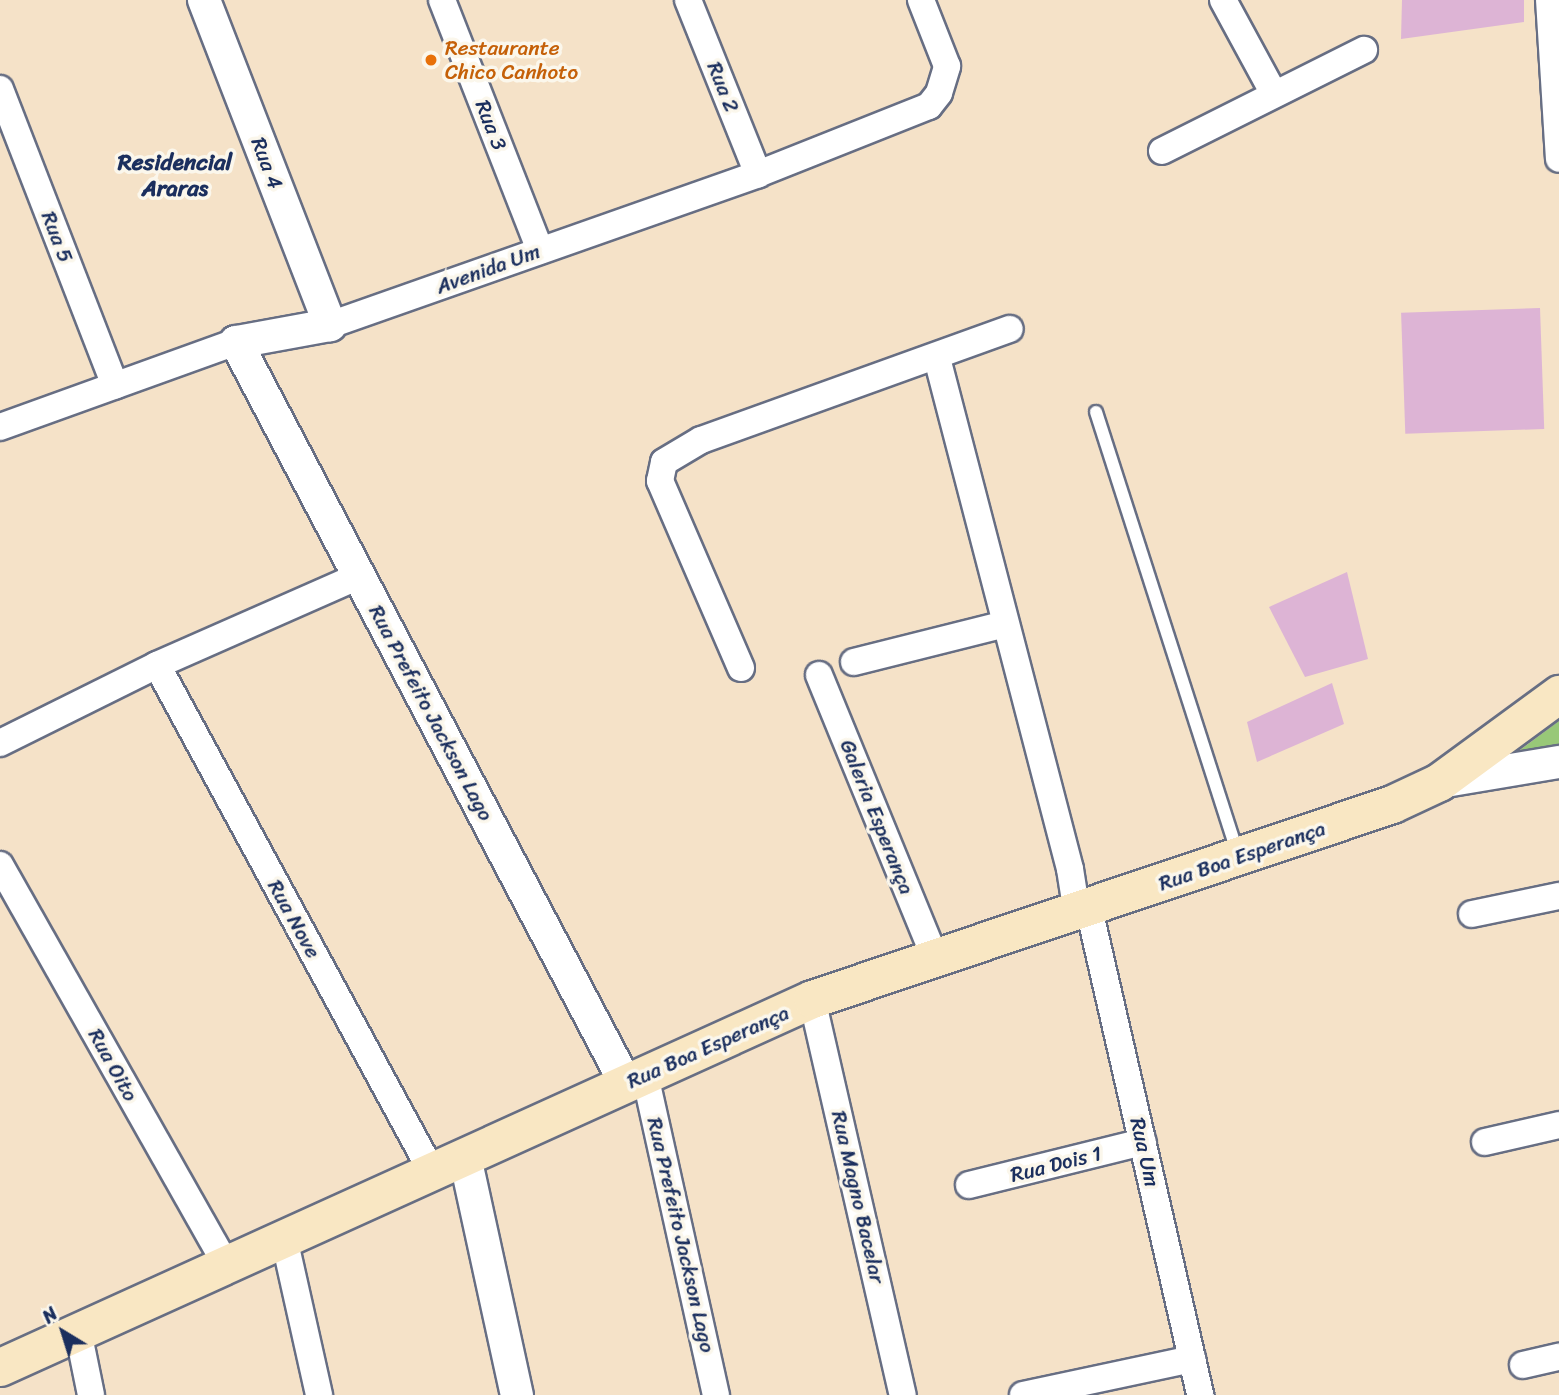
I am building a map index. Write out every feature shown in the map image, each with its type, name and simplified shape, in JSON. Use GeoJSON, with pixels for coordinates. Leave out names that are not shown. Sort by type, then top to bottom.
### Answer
{"type":"FeatureCollection","features":[{"type":"Feature","properties":{"kind":"main road","name":"Rua Boa Esperança"},"geometry":{"type":"LineString","coordinates":[[0,1367],[812,999],[1084,911],[1392,804],[1439,782],[1559,694]]}},
{"type":"Feature","properties":{"kind":"street","name":"Rua 4"},"geometry":{"type":"LineString","coordinates":[[204,0],[330,326]]}},
{"type":"Feature","properties":{"kind":"street","name":"Rua 3"},"geometry":{"type":"LineString","coordinates":[[442,0],[540,250]]}},
{"type":"Feature","properties":{"kind":"street","name":"Rua 2"},"geometry":{"type":"LineString","coordinates":[[688,0],[758,174]]}},
{"type":"Feature","properties":{"kind":"street","name":"Avenida Um"},"geometry":{"type":"LineString","coordinates":[[0,427],[236,342],[330,326],[758,174],[929,106],[939,93],[947,66],[921,0]]}},
{"type":"Feature","properties":{"kind":"street"},"geometry":{"type":"LineString","coordinates":[[1223,0],[1273,94]]}},
{"type":"Feature","properties":{"kind":"street"},"geometry":{"type":"LineString","coordinates":[[1549,0],[1559,159]]}},
{"type":"Feature","properties":{"kind":"street"},"geometry":{"type":"LineString","coordinates":[[1162,151],[1364,50]]}},
{"type":"Feature","properties":{"kind":"street","name":"Rua 5"},"geometry":{"type":"LineString","coordinates":[[0,89],[115,385]]}},
{"type":"Feature","properties":{"kind":"street"},"geometry":{"type":"LineString","coordinates":[[741,668],[660,481],[664,463],[701,440],[937,358],[1010,329]]}},
{"type":"Feature","properties":{"kind":"street","name":"Rua Prefeito Jackson Lago"},"geometry":{"type":"LineString","coordinates":[[236,342],[359,576],[636,1079],[716,1395]]}},
{"type":"Feature","properties":{"kind":"street","name":"Rua Um"},"geometry":{"type":"LineString","coordinates":[[937,358],[1143,1142],[1200,1395]]}},
{"type":"Feature","properties":{"kind":"street"},"geometry":{"type":"LineString","coordinates":[[0,743],[157,666],[359,576]]}},
{"type":"Feature","properties":{"kind":"street"},"geometry":{"type":"LineString","coordinates":[[855,662],[1005,624]]}},
{"type":"Feature","properties":{"kind":"street","name":"Rua Nove"},"geometry":{"type":"LineString","coordinates":[[157,666],[432,1172]]}},
{"type":"Feature","properties":{"kind":"street","name":"Galeria Esperança"},"geometry":{"type":"LineString","coordinates":[[818,675],[935,958]]}},
{"type":"Feature","properties":{"kind":"street"},"geometry":{"type":"LineString","coordinates":[[1439,782],[1559,762]]}},
{"type":"Feature","properties":{"kind":"street","name":"Rua Oito"},"geometry":{"type":"LineString","coordinates":[[0,865],[226,1265]]}},
{"type":"Feature","properties":{"kind":"street"},"geometry":{"type":"LineString","coordinates":[[1472,914],[1559,896]]}},
{"type":"Feature","properties":{"kind":"street","name":"Rua Magno Bacelar"},"geometry":{"type":"LineString","coordinates":[[812,999],[903,1395]]}},
{"type":"Feature","properties":{"kind":"street"},"geometry":{"type":"LineString","coordinates":[[1485,1142],[1559,1125]]}},
{"type":"Feature","properties":{"kind":"street","name":"Rua Dois 1"},"geometry":{"type":"LineString","coordinates":[[969,1185],[1143,1142]]}},
{"type":"Feature","properties":{"kind":"street"},"geometry":{"type":"LineString","coordinates":[[465,1157],[517,1395]]}},
{"type":"Feature","properties":{"kind":"street"},"geometry":{"type":"LineString","coordinates":[[284,1238],[319,1395]]}},
{"type":"Feature","properties":{"kind":"street"},"geometry":{"type":"LineString","coordinates":[[78,1331],[91,1395]]}},
{"type":"Feature","properties":{"kind":"street"},"geometry":{"type":"LineString","coordinates":[[1523,1365],[1559,1357]]}},
{"type":"Feature","properties":{"kind":"street"},"geometry":{"type":"LineString","coordinates":[[1023,1395],[1192,1359]]}},
{"type":"Feature","properties":{"kind":"lane"},"geometry":{"type":"LineString","coordinates":[[1096,412],[1239,858]]}},
{"type":"Feature","properties":{"kind":"green space"},"geometry":{"type":"Polygon","coordinates":[[[1559,721],[1559,746],[1509,758],[1559,721]]]}},
{"type":"Feature","properties":{"kind":"building"},"geometry":{"type":"Polygon","coordinates":[[[1402,0],[1524,0],[1524,22],[1401,39],[1402,0]]]}},
{"type":"Feature","properties":{"kind":"building"},"geometry":{"type":"Polygon","coordinates":[[[1540,308],[1544,429],[1405,434],[1401,313],[1540,308]]]}},
{"type":"Feature","properties":{"kind":"building"},"geometry":{"type":"Polygon","coordinates":[[[1347,572],[1368,659],[1305,677],[1269,607],[1347,572]]]}},
{"type":"Feature","properties":{"kind":"building"},"geometry":{"type":"Polygon","coordinates":[[[1332,683],[1344,724],[1257,762],[1247,722],[1332,683]]]}},
{"type":"Feature","properties":{"kind":"place","name":"Restaurante Chico Canhoto"},"geometry":{"type":"Point","coordinates":[431,60]}},
{"type":"Feature","properties":{"kind":"district","name":"Residencial Araras"},"geometry":{"type":"Point","coordinates":[175,176]}}]}
